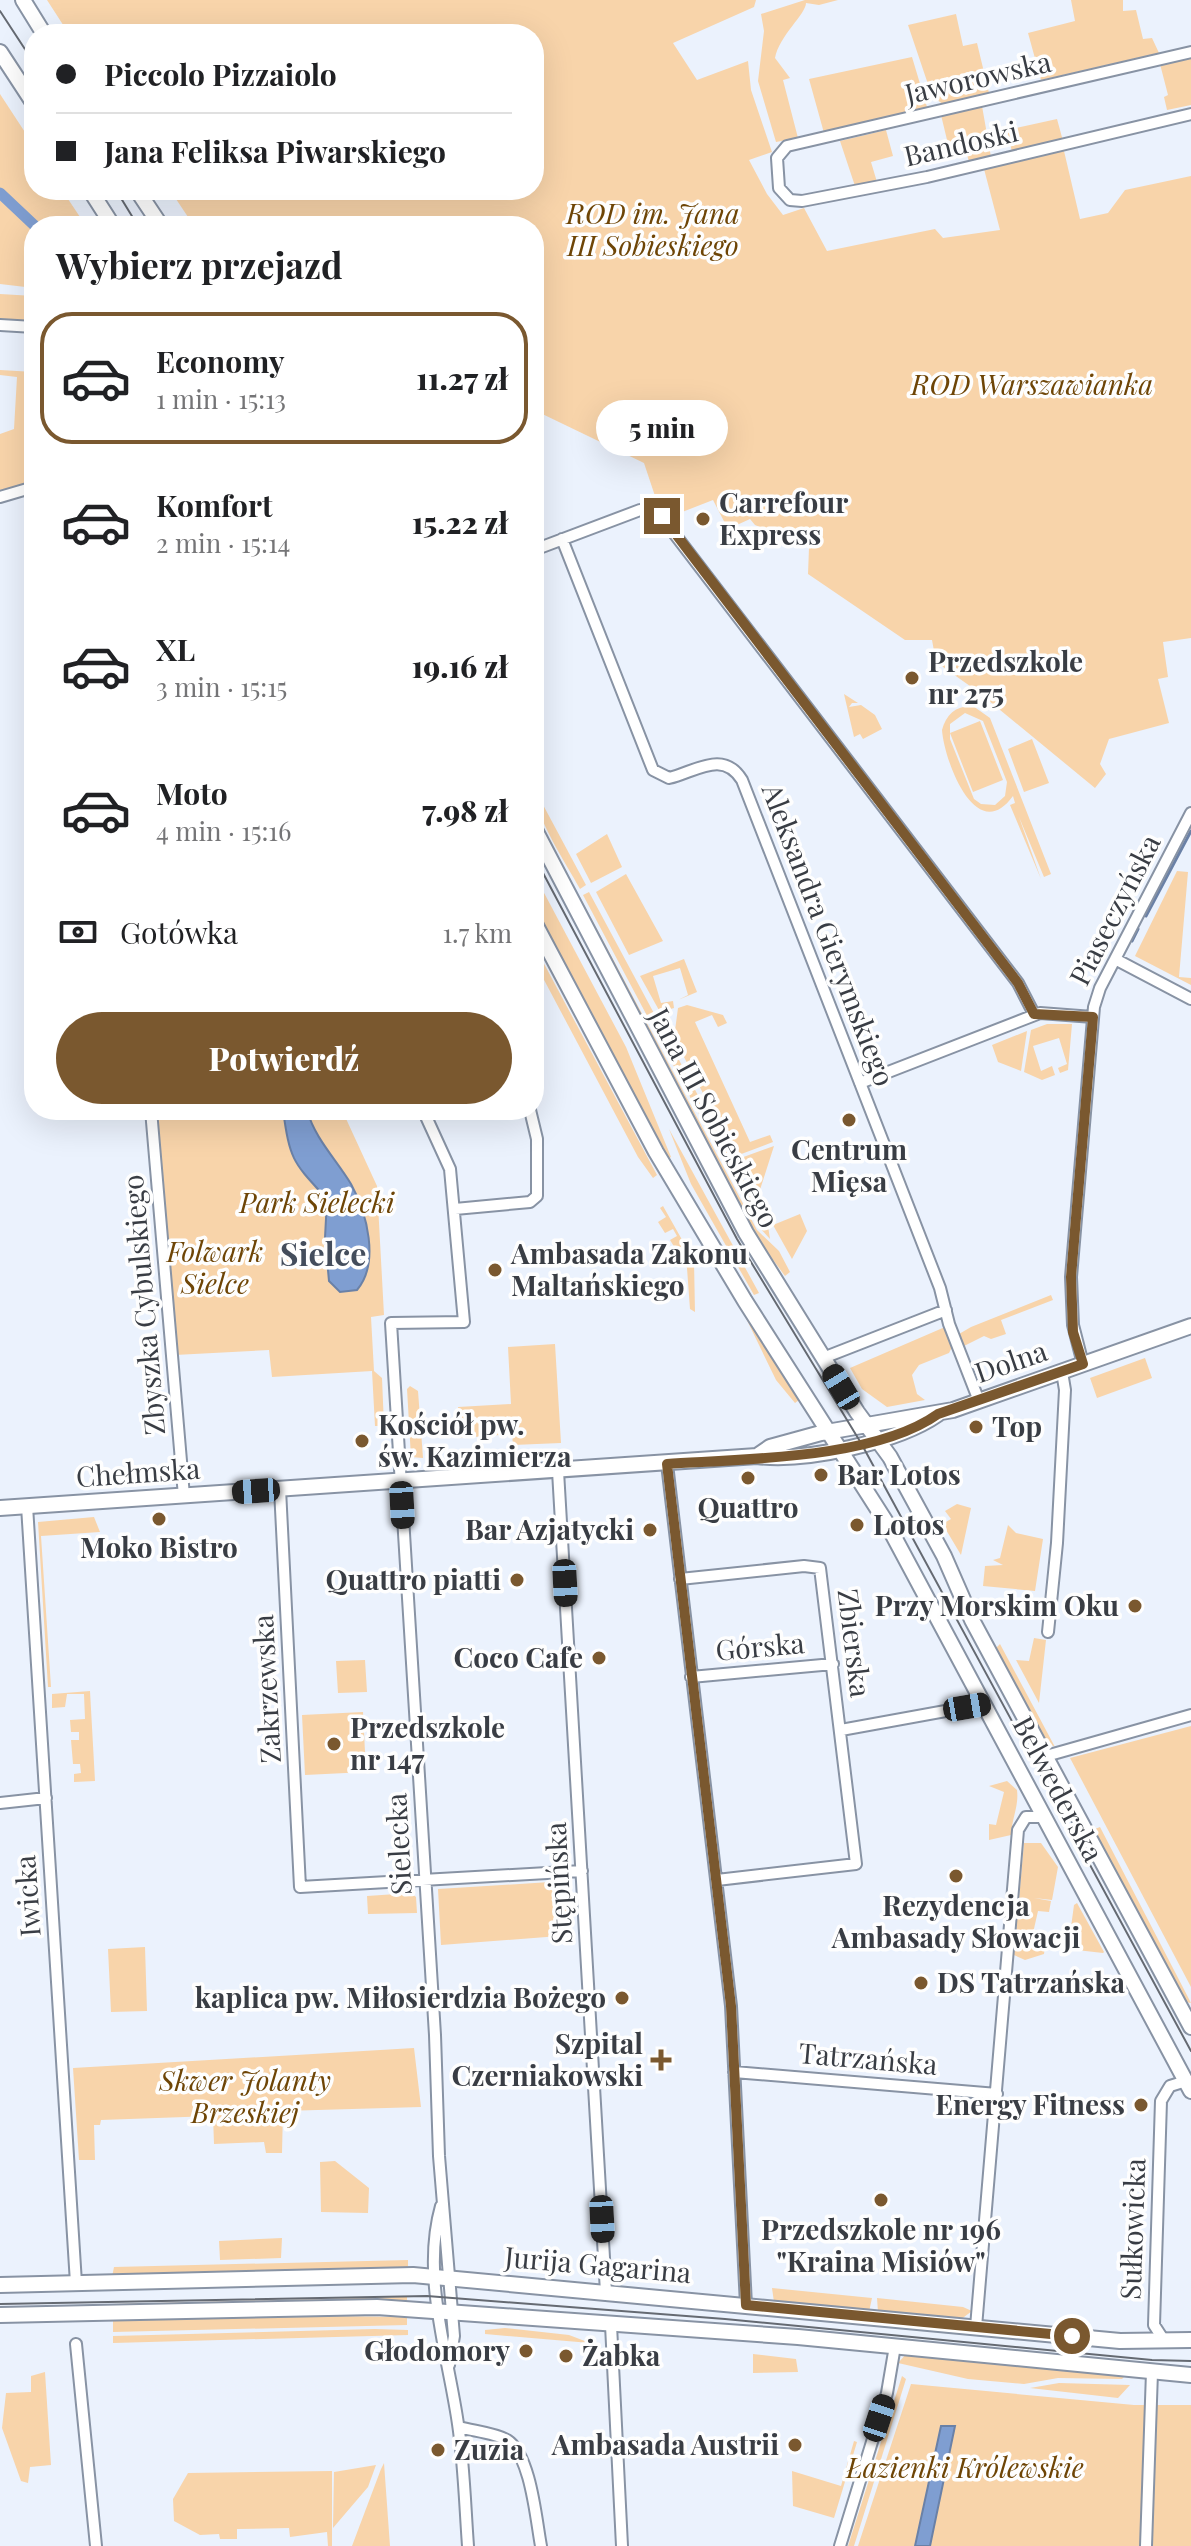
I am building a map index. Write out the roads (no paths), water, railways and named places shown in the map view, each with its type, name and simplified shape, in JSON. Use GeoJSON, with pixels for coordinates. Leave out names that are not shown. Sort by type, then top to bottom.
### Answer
{"type":"FeatureCollection","features":[{"type":"Feature","properties":{"kind":"main road"},"geometry":{"type":"LineString","coordinates":[[23,0],[38,24]]}},
{"type":"Feature","properties":{"kind":"main road"},"geometry":{"type":"LineString","coordinates":[[0,52],[24,89]]}},
{"type":"Feature","properties":{"kind":"main road","name":"Jana III Sobieskiego"},"geometry":{"type":"LineString","coordinates":[[544,847],[740,1223],[865,1423]]}},
{"type":"Feature","properties":{"kind":"main road"},"geometry":{"type":"LineString","coordinates":[[544,941],[656,1152],[827,1432]]}},
{"type":"Feature","properties":{"kind":"main road","name":"Dolna"},"geometry":{"type":"LineString","coordinates":[[865,1423],[914,1414],[938,1414],[1191,1326]]}},
{"type":"Feature","properties":{"kind":"main road","name":"Dolna"},"geometry":{"type":"LineString","coordinates":[[838,1448],[920,1427],[938,1414]]}},
{"type":"Feature","properties":{"kind":"main road","name":"Chełmska"},"geometry":{"type":"LineString","coordinates":[[757,1456],[770,1447],[865,1423]]}},
{"type":"Feature","properties":{"kind":"main road","name":"Belwederska"},"geometry":{"type":"LineString","coordinates":[[865,1423],[878,1440],[941,1550],[972,1620],[1191,2027]]}},
{"type":"Feature","properties":{"kind":"main road","name":"Belwederska"},"geometry":{"type":"LineString","coordinates":[[827,1432],[886,1522],[1188,2086]]}},
{"type":"Feature","properties":{"kind":"main road","name":"Chełmska"},"geometry":{"type":"LineString","coordinates":[[0,1508],[757,1456],[781,1458],[838,1448]]}},
{"type":"Feature","properties":{"kind":"main road","name":"Jurija Gagarina"},"geometry":{"type":"LineString","coordinates":[[0,2285],[375,2275],[443,2278],[976,2327],[1165,2342],[1191,2340]]}},
{"type":"Feature","properties":{"kind":"main road","name":"Jurija Gagarina"},"geometry":{"type":"LineString","coordinates":[[0,2315],[344,2306],[895,2346],[1191,2375]]}},
{"type":"Feature","properties":{"kind":"street","name":"Jaworowska"},"geometry":{"type":"LineString","coordinates":[[779,154],[787,146],[1191,52]]}},
{"type":"Feature","properties":{"kind":"street","name":"Bandoski"},"geometry":{"type":"LineString","coordinates":[[779,154],[779,188],[790,200],[802,201],[927,177],[1191,114]]}},
{"type":"Feature","properties":{"kind":"street"},"geometry":{"type":"LineString","coordinates":[[0,325],[24,326]]}},
{"type":"Feature","properties":{"kind":"street"},"geometry":{"type":"LineString","coordinates":[[0,497],[24,490]]}},
{"type":"Feature","properties":{"kind":"street"},"geometry":{"type":"LineString","coordinates":[[544,546],[645,508],[662,516],[1018,983],[1034,1014]]}},
{"type":"Feature","properties":{"kind":"street","name":"Aleksandra Gierymskiego"},"geometry":{"type":"LineString","coordinates":[[562,539],[653,770],[669,778],[721,763],[736,771],[742,780],[940,1288],[979,1401]]}},
{"type":"Feature","properties":{"kind":"street","name":"Piaseczyńska"},"geometry":{"type":"LineString","coordinates":[[1083,1364],[1073,1332],[1071,1277],[1097,996],[1191,813]]}},
{"type":"Feature","properties":{"kind":"street"},"geometry":{"type":"LineString","coordinates":[[1115,959],[1191,999]]}},
{"type":"Feature","properties":{"kind":"street"},"geometry":{"type":"LineString","coordinates":[[860,1083],[1034,1014],[1093,1017]]}},
{"type":"Feature","properties":{"kind":"street","name":"Zbyszka Cybulskiego"},"geometry":{"type":"LineString","coordinates":[[152,1120],[184,1496]]}},
{"type":"Feature","properties":{"kind":"street"},"geometry":{"type":"LineString","coordinates":[[428,1120],[450,1169],[455,1209],[530,1202],[537,1196],[537,1139],[532,1120]]}},
{"type":"Feature","properties":{"kind":"street","name":"Sielecka"},"geometry":{"type":"LineString","coordinates":[[455,1209],[464,1322],[391,1323],[426,1880],[442,2204],[435,2227],[446,2313],[442,2347],[449,2365],[459,2427],[468,2546]]}},
{"type":"Feature","properties":{"kind":"street"},"geometry":{"type":"LineString","coordinates":[[823,1358],[946,1310]]}},
{"type":"Feature","properties":{"kind":"street"},"geometry":{"type":"LineString","coordinates":[[1048,1632],[1057,1543],[1065,1390],[1062,1372]]}},
{"type":"Feature","properties":{"kind":"street","name":"Górska"},"geometry":{"type":"LineString","coordinates":[[667,1464],[717,1880],[734,2072],[746,2305]]}},
{"type":"Feature","properties":{"kind":"street","name":"Stępińska"},"geometry":{"type":"LineString","coordinates":[[558,1471],[606,2292]]}},
{"type":"Feature","properties":{"kind":"street","name":"Zakrzewska"},"geometry":{"type":"LineString","coordinates":[[280,1489],[300,1887],[426,1880]]}},
{"type":"Feature","properties":{"kind":"street","name":"Iwicka"},"geometry":{"type":"LineString","coordinates":[[27,1506],[76,2283]]}},
{"type":"Feature","properties":{"kind":"street","name":"Zbierska"},"geometry":{"type":"LineString","coordinates":[[680,1579],[804,1566],[820,1568],[833,1664],[856,1864],[717,1880]]}},
{"type":"Feature","properties":{"kind":"street","name":"Górska"},"geometry":{"type":"LineString","coordinates":[[691,1677],[833,1664]]}},
{"type":"Feature","properties":{"kind":"street"},"geometry":{"type":"LineString","coordinates":[[841,1730],[984,1704]]}},
{"type":"Feature","properties":{"kind":"street"},"geometry":{"type":"LineString","coordinates":[[1046,1756],[1191,1715]]}},
{"type":"Feature","properties":{"kind":"street"},"geometry":{"type":"LineString","coordinates":[[0,1803],[46,1793]]}},
{"type":"Feature","properties":{"kind":"street"},"geometry":{"type":"LineString","coordinates":[[976,2327],[1017,1838],[1023,1819],[1033,1815],[1043,1817]]}},
{"type":"Feature","properties":{"kind":"street"},"geometry":{"type":"LineString","coordinates":[[426,1880],[582,1871]]}},
{"type":"Feature","properties":{"kind":"street","name":"Tatrzańska"},"geometry":{"type":"LineString","coordinates":[[734,2072],[997,2094]]}},
{"type":"Feature","properties":{"kind":"street","name":"Sułkowicka"},"geometry":{"type":"LineString","coordinates":[[1165,2342],[1154,2325],[1161,2101],[1170,2086],[1188,2086]]}},
{"type":"Feature","properties":{"kind":"street"},"geometry":{"type":"LineString","coordinates":[[611,2325],[622,2546]]}},
{"type":"Feature","properties":{"kind":"street"},"geometry":{"type":"LineString","coordinates":[[76,2344],[96,2546]]}},
{"type":"Feature","properties":{"kind":"street"},"geometry":{"type":"LineString","coordinates":[[840,2546],[887,2393],[895,2346]]}},
{"type":"Feature","properties":{"kind":"street"},"geometry":{"type":"LineString","coordinates":[[1146,2546],[1152,2372]]}},
{"type":"Feature","properties":{"kind":"street"},"geometry":{"type":"LineString","coordinates":[[459,2427],[507,2440],[519,2452],[532,2493],[541,2546]]}},
{"type":"Feature","properties":{"kind":"water"},"geometry":{"type":"Polygon","coordinates":[[[285,1120],[311,1120],[320,1140],[357,1196],[366,1223],[369,1252],[364,1279],[357,1290],[340,1292],[329,1281],[325,1238],[327,1199],[295,1160],[285,1120]]]}},
{"type":"Feature","properties":{"kind":"water"},"geometry":{"type":"Polygon","coordinates":[[[941,2426],[955,2426],[930,2546],[915,2546],[941,2426]]]}},
{"type":"Feature","properties":{"kind":"waterway"},"geometry":{"type":"LineString","coordinates":[[0,193],[24,216]]}},
{"type":"Feature","properties":{"kind":"waterway"},"geometry":{"type":"LineString","coordinates":[[1146,916],[1191,831]]}},
{"type":"Feature","properties":{"kind":"waterway"},"geometry":{"type":"LineString","coordinates":[[1132,941],[1138,929]]}},
{"type":"Feature","properties":{"kind":"tram line"},"geometry":{"type":"LineString","coordinates":[[0,11],[24,48]]}},
{"type":"Feature","properties":{"kind":"tram line"},"geometry":{"type":"LineString","coordinates":[[122,200],[132,216]]}},
{"type":"Feature","properties":{"kind":"tram line"},"geometry":{"type":"LineString","coordinates":[[544,875],[737,1239],[861,1443],[1191,2051]]}},
{"type":"Feature","properties":{"kind":"tram line"},"geometry":{"type":"LineString","coordinates":[[0,2304],[427,2296],[1191,2361]]}},
{"type":"Feature","properties":{"kind":"place","name":"Carrefour Express"},"geometry":{"type":"Point","coordinates":[703,519]}},
{"type":"Feature","properties":{"kind":"place","name":"Przedszkole nr 275"},"geometry":{"type":"Point","coordinates":[912,678]}},
{"type":"Feature","properties":{"kind":"place","name":"Centrum Mięsa"},"geometry":{"type":"Point","coordinates":[849,1120]}},
{"type":"Feature","properties":{"kind":"place","name":"Ambasada Zakonu Maltańskiego"},"geometry":{"type":"Point","coordinates":[495,1270]}},
{"type":"Feature","properties":{"kind":"place","name":"Top"},"geometry":{"type":"Point","coordinates":[976,1427]}},
{"type":"Feature","properties":{"kind":"place","name":"Kościół pw. św. Kazimierza"},"geometry":{"type":"Point","coordinates":[362,1441]}},
{"type":"Feature","properties":{"kind":"place","name":"Bar Lotos"},"geometry":{"type":"Point","coordinates":[821,1475]}},
{"type":"Feature","properties":{"kind":"place","name":"Quattro"},"geometry":{"type":"Point","coordinates":[748,1478]}},
{"type":"Feature","properties":{"kind":"place","name":"Moko Bistro"},"geometry":{"type":"Point","coordinates":[159,1519]}},
{"type":"Feature","properties":{"kind":"place","name":"Lotos"},"geometry":{"type":"Point","coordinates":[857,1525]}},
{"type":"Feature","properties":{"kind":"place","name":"Bar Azjatycki"},"geometry":{"type":"Point","coordinates":[650,1530]}},
{"type":"Feature","properties":{"kind":"place","name":"Quattro piatti"},"geometry":{"type":"Point","coordinates":[517,1580]}},
{"type":"Feature","properties":{"kind":"place","name":"Przy Morskim Oku"},"geometry":{"type":"Point","coordinates":[1135,1606]}},
{"type":"Feature","properties":{"kind":"place","name":"Coco Cafe"},"geometry":{"type":"Point","coordinates":[599,1658]}},
{"type":"Feature","properties":{"kind":"place","name":"Przedszkole nr 147"},"geometry":{"type":"Point","coordinates":[334,1744]}},
{"type":"Feature","properties":{"kind":"place","name":"Rezydencja Ambasady Słowacji"},"geometry":{"type":"Point","coordinates":[956,1876]}},
{"type":"Feature","properties":{"kind":"place","name":"DS Tatrzańska"},"geometry":{"type":"Point","coordinates":[921,1983]}},
{"type":"Feature","properties":{"kind":"place","name":"kaplica pw. Miłosierdzia Bożego"},"geometry":{"type":"Point","coordinates":[622,1998]}},
{"type":"Feature","properties":{"kind":"place","name":"Szpital Czerniakowski"},"geometry":{"type":"Point","coordinates":[661,2060]}},
{"type":"Feature","properties":{"kind":"place","name":"Energy Fitness"},"geometry":{"type":"Point","coordinates":[1141,2105]}},
{"type":"Feature","properties":{"kind":"place","name":"Przedszkole nr 196 \"Kraina Misiów\""},"geometry":{"type":"Point","coordinates":[881,2200]}},
{"type":"Feature","properties":{"kind":"place","name":"Głodomory"},"geometry":{"type":"Point","coordinates":[526,2351]}},
{"type":"Feature","properties":{"kind":"place","name":"Żabka"},"geometry":{"type":"Point","coordinates":[566,2356]}},
{"type":"Feature","properties":{"kind":"place","name":"Ambasada Austrii"},"geometry":{"type":"Point","coordinates":[795,2445]}},
{"type":"Feature","properties":{"kind":"place","name":"Zuzia"},"geometry":{"type":"Point","coordinates":[438,2450]}},
{"type":"Feature","properties":{"kind":"district","name":"Sielce"},"geometry":{"type":"Point","coordinates":[323,1255]}},
{"type":"Feature","properties":{"kind":"park label","name":"ROD im. Jana III Sobieskiego"},"geometry":{"type":"Point","coordinates":[653,230]}},
{"type":"Feature","properties":{"kind":"park label","name":"ROD Warszawianka"},"geometry":{"type":"Point","coordinates":[1032,385]}},
{"type":"Feature","properties":{"kind":"park label","name":"Park Sielecki"},"geometry":{"type":"Point","coordinates":[317,1203]}},
{"type":"Feature","properties":{"kind":"park label","name":"Folwark Sielce"},"geometry":{"type":"Point","coordinates":[215,1268]}},
{"type":"Feature","properties":{"kind":"park label","name":"Skwer Jolanty Brzeskiej"},"geometry":{"type":"Point","coordinates":[245,2097]}},
{"type":"Feature","properties":{"kind":"park label","name":"Łazienki Królewskie"},"geometry":{"type":"Point","coordinates":[965,2468]}}]}
